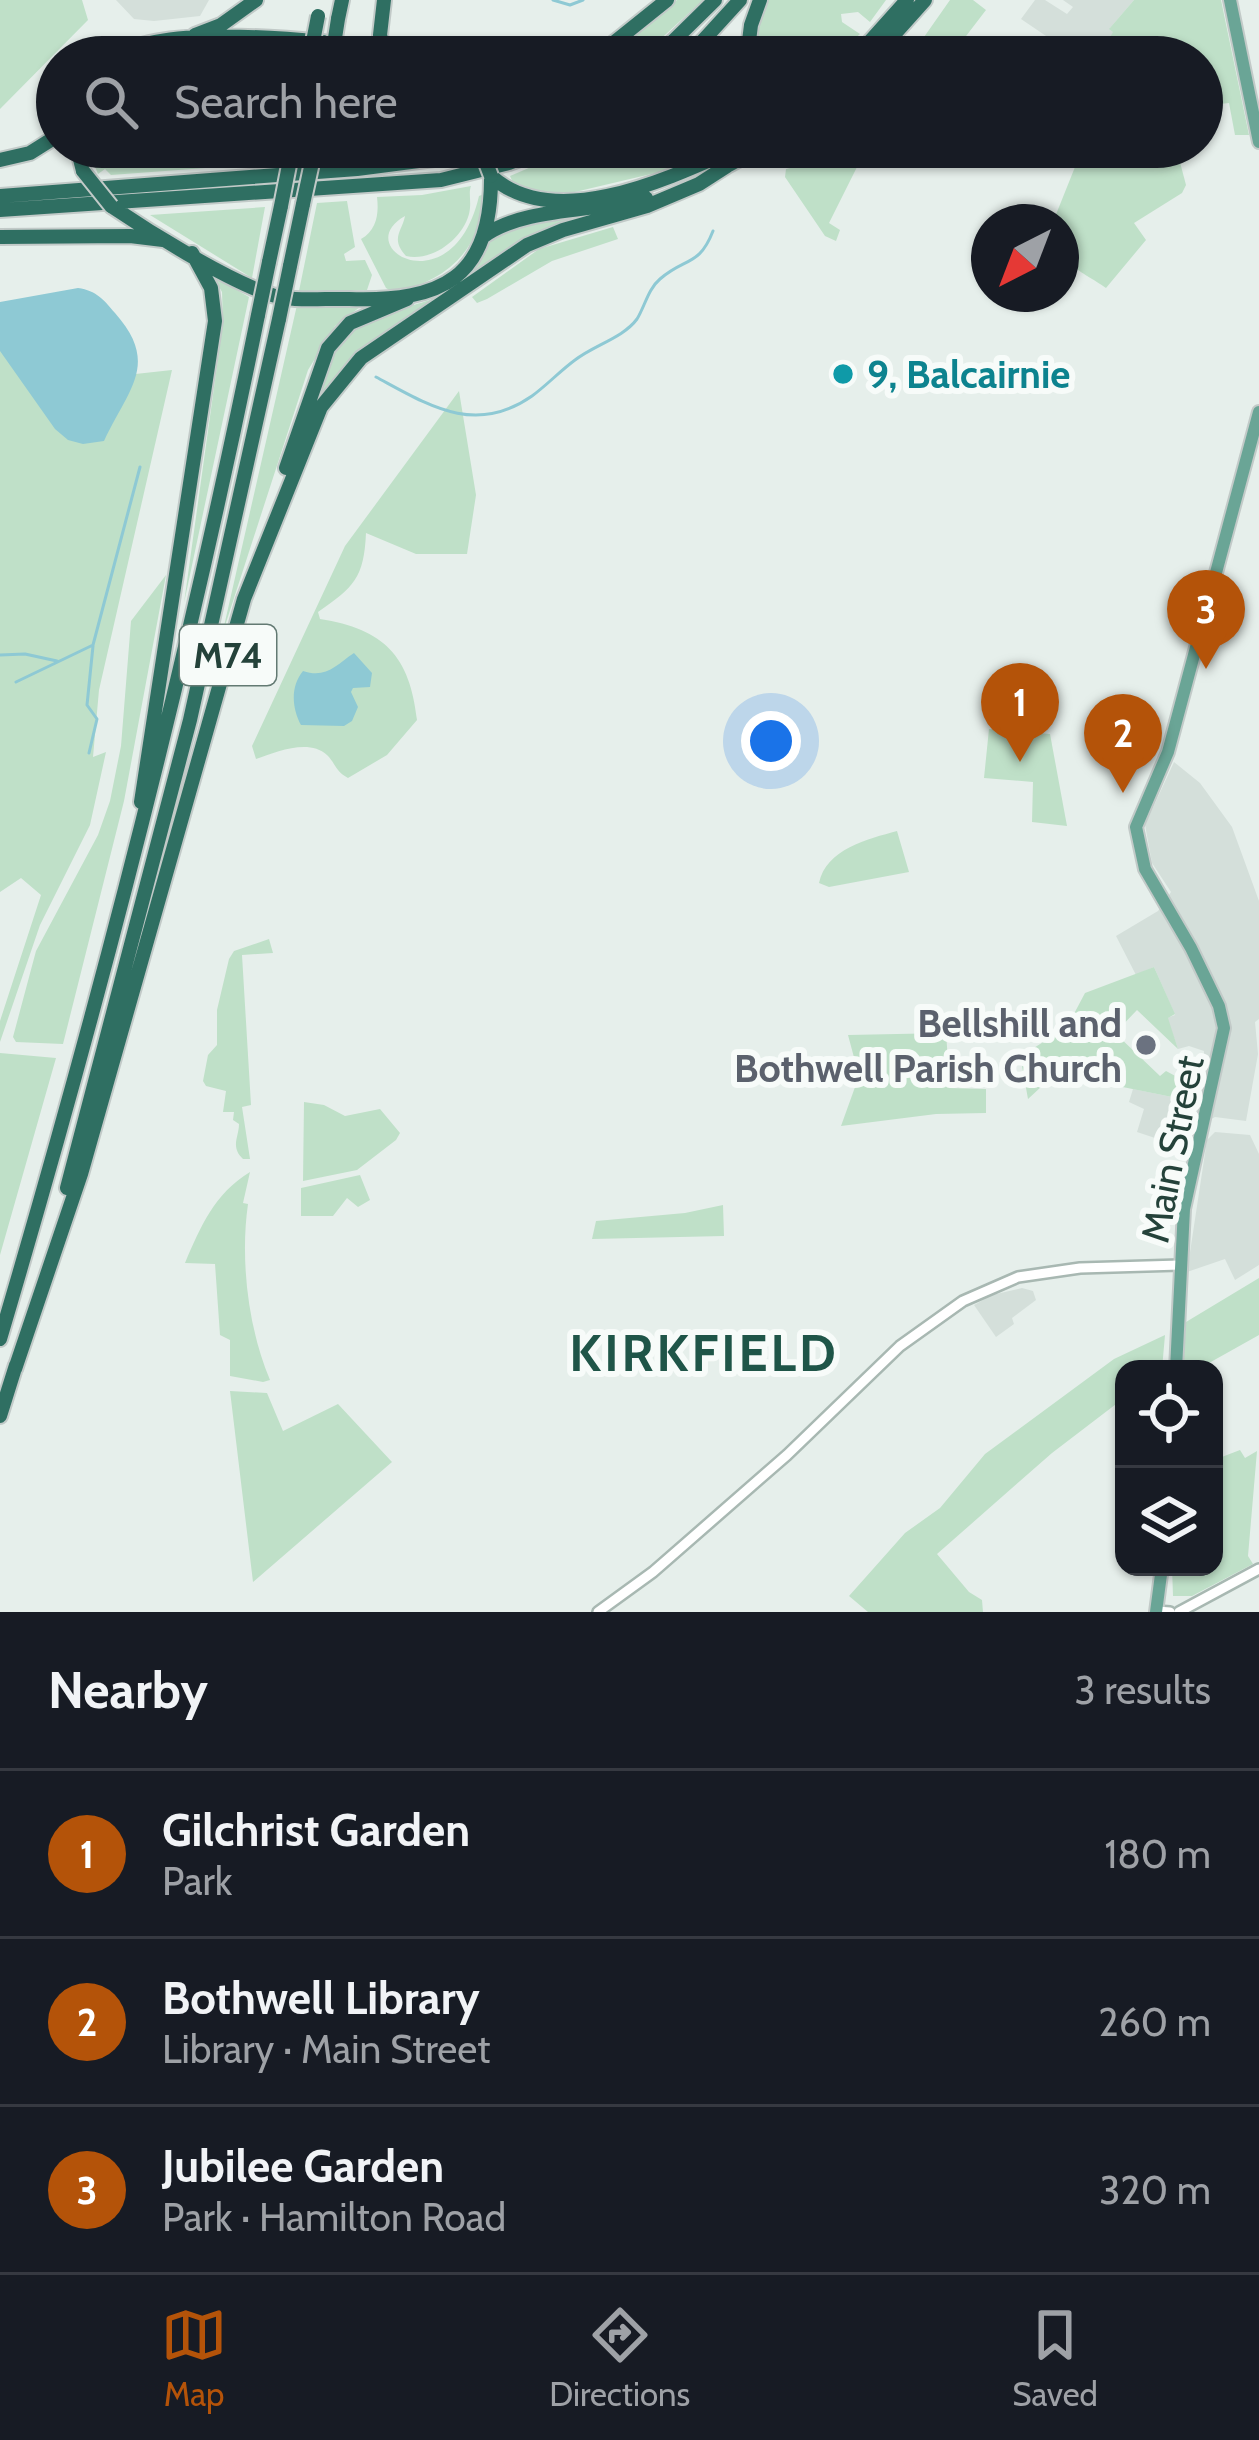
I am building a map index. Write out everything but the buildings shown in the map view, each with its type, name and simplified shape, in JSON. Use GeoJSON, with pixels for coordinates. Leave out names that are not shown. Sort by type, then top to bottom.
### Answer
{"type":"FeatureCollection","features":[{"type":"Feature","properties":{"kind":"highway"},"geometry":{"type":"LineString","coordinates":[[190,36],[220,25],[256,0]]}},
{"type":"Feature","properties":{"kind":"highway"},"geometry":{"type":"LineString","coordinates":[[335,36],[342,0]]}},
{"type":"Feature","properties":{"kind":"highway"},"geometry":{"type":"LineString","coordinates":[[381,36],[384,0]]}},
{"type":"Feature","properties":{"kind":"highway"},"geometry":{"type":"LineString","coordinates":[[622,36],[667,0]]}},
{"type":"Feature","properties":{"kind":"highway"},"geometry":{"type":"LineString","coordinates":[[678,36],[715,0]]}},
{"type":"Feature","properties":{"kind":"highway"},"geometry":{"type":"LineString","coordinates":[[707,36],[740,0]]}},
{"type":"Feature","properties":{"kind":"highway"},"geometry":{"type":"LineString","coordinates":[[750,36],[760,0]]}},
{"type":"Feature","properties":{"kind":"highway"},"geometry":{"type":"LineString","coordinates":[[875,36],[907,0]]}},
{"type":"Feature","properties":{"kind":"highway"},"geometry":{"type":"LineString","coordinates":[[893,36],[926,0]]}},
{"type":"Feature","properties":{"kind":"highway"},"geometry":{"type":"LineString","coordinates":[[0,160],[36,149]]}},
{"type":"Feature","properties":{"kind":"highway"},"geometry":{"type":"LineString","coordinates":[[82,168],[101,197],[134,220],[274,296],[407,299]]}},
{"type":"Feature","properties":{"kind":"highway","name":"M74"},"geometry":{"type":"LineString","coordinates":[[0,1339],[73,1093],[138,843],[288,168]]}},
{"type":"Feature","properties":{"kind":"highway","name":"M74"},"geometry":{"type":"LineString","coordinates":[[15,1369],[148,889],[216,609],[311,168]]}},
{"type":"Feature","properties":{"kind":"highway"},"geometry":{"type":"LineString","coordinates":[[0,196],[370,168]]}},
{"type":"Feature","properties":{"kind":"highway"},"geometry":{"type":"LineString","coordinates":[[0,211],[441,180],[489,168]]}},
{"type":"Feature","properties":{"kind":"highway"},"geometry":{"type":"LineString","coordinates":[[148,889],[184,790],[231,618],[328,348],[350,323],[448,283],[468,264],[489,221],[494,181],[491,168]]}},
{"type":"Feature","properties":{"kind":"highway"},"geometry":{"type":"LineString","coordinates":[[494,181],[538,201],[583,199],[696,168]]}},
{"type":"Feature","properties":{"kind":"highway"},"geometry":{"type":"LineString","coordinates":[[484,236],[507,220],[628,203],[722,168]]}},
{"type":"Feature","properties":{"kind":"highway","name":"M74"},"geometry":{"type":"LineString","coordinates":[[0,1416],[75,1194],[244,599],[321,407],[361,358],[527,245],[659,202],[723,168]]}},
{"type":"Feature","properties":{"kind":"highway"},"geometry":{"type":"LineString","coordinates":[[0,237],[130,236],[174,242]]}},
{"type":"Feature","properties":{"kind":"highway","name":"M74"},"geometry":{"type":"LineString","coordinates":[[138,843],[142,772],[160,689],[215,321],[211,288],[192,253]]}},
{"type":"Feature","properties":{"kind":"main road"},"geometry":{"type":"LineString","coordinates":[[1230,0],[1259,142]]}},
{"type":"Feature","properties":{"kind":"main road","name":"Main Street"},"geometry":{"type":"LineString","coordinates":[[1176,1360],[1184,1209],[1224,1028],[1219,1006],[1144,868],[1136,827],[1168,752],[1259,412]]}},
{"type":"Feature","properties":{"kind":"main road"},"geometry":{"type":"LineString","coordinates":[[1163,1576],[1165,1612]]}},
{"type":"Feature","properties":{"kind":"street"},"geometry":{"type":"LineString","coordinates":[[598,1612],[653,1572],[787,1455],[900,1346],[963,1301],[1018,1277],[1081,1268],[1180,1265]]}},
{"type":"Feature","properties":{"kind":"street"},"geometry":{"type":"LineString","coordinates":[[1165,1612],[1259,1569]]}},
{"type":"Feature","properties":{"kind":"shaded area"},"geometry":{"type":"Polygon","coordinates":[[[116,0],[209,0],[200,16],[154,21],[134,19],[116,0]]]}},
{"type":"Feature","properties":{"kind":"shaded area"},"geometry":{"type":"Polygon","coordinates":[[[1035,0],[1045,0],[1067,14],[1073,7],[1063,0],[1134,0],[1110,28],[1114,31],[1111,36],[1046,36],[1021,19],[1035,0]]]}},
{"type":"Feature","properties":{"kind":"shaded area"},"geometry":{"type":"Polygon","coordinates":[[[1174,762],[1200,783],[1232,827],[1259,901],[1258,1054],[1246,1121],[1215,1117],[1190,1130],[1185,1148],[1137,1132],[1144,1109],[1129,1102],[1133,1089],[1172,1097],[1181,1079],[1203,1068],[1204,1051],[1189,1046],[1178,1049],[1167,1018],[1175,1015],[1154,967],[1136,975],[1116,936],[1158,911],[1171,892],[1152,863],[1145,825],[1174,762]]]}},
{"type":"Feature","properties":{"kind":"shaded area"},"geometry":{"type":"Polygon","coordinates":[[[1215,1132],[1250,1135],[1259,1154],[1259,1265],[1235,1280],[1225,1259],[1187,1272],[1207,1140],[1215,1132]]]}},
{"type":"Feature","properties":{"kind":"shaded area"},"geometry":{"type":"Polygon","coordinates":[[[1022,1288],[1033,1291],[1036,1300],[996,1337],[974,1305],[1022,1288]]]}},
{"type":"Feature","properties":{"kind":"green space"},"geometry":{"type":"Polygon","coordinates":[[[0,0],[82,0],[88,20],[72,36],[36,36],[36,73],[0,109],[0,0]]]}},
{"type":"Feature","properties":{"kind":"green space"},"geometry":{"type":"Polygon","coordinates":[[[677,0],[703,0],[664,36],[635,36],[677,0]]]}},
{"type":"Feature","properties":{"kind":"green space"},"geometry":{"type":"Polygon","coordinates":[[[768,0],[886,0],[870,22],[858,12],[841,14],[842,22],[858,36],[758,36],[759,18],[768,0]]]}},
{"type":"Feature","properties":{"kind":"green space"},"geometry":{"type":"Polygon","coordinates":[[[950,0],[973,0],[986,10],[966,36],[925,36],[950,0]]]}},
{"type":"Feature","properties":{"kind":"green space"},"geometry":{"type":"Polygon","coordinates":[[[1134,0],[1221,0],[1249,135],[1235,135],[1229,103],[1223,104],[1223,36],[1111,36],[1109,29],[1134,0]]]}},
{"type":"Feature","properties":{"kind":"green space"},"geometry":{"type":"Polygon","coordinates":[[[96,168],[206,168],[111,175],[105,169],[98,174],[96,168]]]}},
{"type":"Feature","properties":{"kind":"green space"},"geometry":{"type":"Polygon","coordinates":[[[529,168],[677,168],[542,197],[514,185],[510,176],[529,168]]]}},
{"type":"Feature","properties":{"kind":"green space"},"geometry":{"type":"Polygon","coordinates":[[[856,168],[829,223],[840,230],[836,241],[825,236],[785,177],[786,169],[856,168]]]}},
{"type":"Feature","properties":{"kind":"green space"},"geometry":{"type":"Polygon","coordinates":[[[1075,168],[1182,168],[1186,185],[1182,193],[1134,223],[1146,240],[1106,288],[1079,271],[1079,204],[1060,204],[1075,168]]]}},
{"type":"Feature","properties":{"kind":"green space"},"geometry":{"type":"Polygon","coordinates":[[[471,186],[465,224],[435,252],[416,257],[401,250],[398,240],[405,216],[391,229],[389,242],[397,253],[411,260],[429,260],[448,251],[466,230],[484,194],[476,232],[458,260],[413,287],[394,293],[386,288],[361,239],[376,221],[377,197],[471,186]]]}},
{"type":"Feature","properties":{"kind":"green space"},"geometry":{"type":"Polygon","coordinates":[[[347,201],[355,247],[344,254],[346,261],[365,260],[372,275],[367,290],[299,291],[317,203],[347,201]]]}},
{"type":"Feature","properties":{"kind":"green space"},"geometry":{"type":"Polygon","coordinates":[[[265,207],[252,278],[150,215],[265,207]]]}},
{"type":"Feature","properties":{"kind":"green space"},"geometry":{"type":"Polygon","coordinates":[[[605,213],[544,232],[377,341],[318,402],[328,357],[352,328],[455,287],[506,229],[533,220],[605,213]]]}},
{"type":"Feature","properties":{"kind":"green space"},"geometry":{"type":"Polygon","coordinates":[[[613,227],[618,239],[552,261],[477,303],[472,297],[539,249],[613,227]]]}},
{"type":"Feature","properties":{"kind":"green space"},"geometry":{"type":"Polygon","coordinates":[[[214,277],[249,297],[184,603],[223,323],[222,292],[214,277]]]}},
{"type":"Feature","properties":{"kind":"green space"},"geometry":{"type":"Polygon","coordinates":[[[297,305],[360,307],[335,326],[308,370],[222,635],[297,305]]]}},
{"type":"Feature","properties":{"kind":"green space"},"geometry":{"type":"Polygon","coordinates":[[[0,306],[108,377],[172,370],[99,690],[93,757],[106,752],[90,825],[40,925],[0,1042],[0,1021],[41,895],[21,878],[0,892],[0,306]]]}},
{"type":"Feature","properties":{"kind":"green space"},"geometry":{"type":"Polygon","coordinates":[[[459,391],[476,495],[467,554],[416,554],[366,533],[355,580],[318,612],[320,619],[361,630],[390,649],[408,679],[417,720],[387,755],[348,778],[327,755],[311,747],[256,759],[252,746],[345,546],[459,391]]]}},
{"type":"Feature","properties":{"kind":"green space"},"geometry":{"type":"Polygon","coordinates":[[[166,575],[124,801],[63,1044],[16,1042],[13,1037],[36,951],[98,835],[110,801],[121,746],[131,621],[166,575]]]}},
{"type":"Feature","properties":{"kind":"green space"},"geometry":{"type":"Polygon","coordinates":[[[989,729],[1050,734],[1067,826],[1032,822],[1033,782],[984,778],[989,729]]]}},
{"type":"Feature","properties":{"kind":"green space"},"geometry":{"type":"Polygon","coordinates":[[[897,831],[909,872],[829,887],[819,883],[839,854],[897,831]]]}},
{"type":"Feature","properties":{"kind":"green space"},"geometry":{"type":"Polygon","coordinates":[[[269,939],[273,953],[242,955],[251,1105],[242,1107],[250,1159],[243,1159],[236,1146],[239,1124],[233,1120],[234,1112],[223,1112],[226,1091],[203,1081],[208,1055],[217,1045],[217,1010],[229,959],[234,951],[269,939]]]}},
{"type":"Feature","properties":{"kind":"green space"},"geometry":{"type":"Polygon","coordinates":[[[1154,967],[1175,1014],[1168,1018],[1178,1049],[1137,1010],[1115,1033],[1160,1076],[1166,1071],[1181,1079],[1172,1097],[1098,1082],[1067,1063],[1028,1099],[1022,1066],[1029,1051],[1067,1027],[1085,993],[1154,967]]]}},
{"type":"Feature","properties":{"kind":"green space"},"geometry":{"type":"Polygon","coordinates":[[[946,1033],[950,1088],[986,1089],[986,1113],[841,1126],[859,1076],[848,1035],[946,1033]]]}},
{"type":"Feature","properties":{"kind":"green space"},"geometry":{"type":"Polygon","coordinates":[[[0,1053],[56,1058],[0,1255],[0,1053]]]}},
{"type":"Feature","properties":{"kind":"green space"},"geometry":{"type":"Polygon","coordinates":[[[304,1102],[324,1105],[345,1116],[380,1109],[400,1133],[357,1170],[303,1181],[304,1102]]]}},
{"type":"Feature","properties":{"kind":"green space"},"geometry":{"type":"Polygon","coordinates":[[[250,1172],[243,1203],[248,1204],[246,1271],[251,1316],[270,1380],[263,1382],[230,1376],[230,1340],[220,1335],[215,1264],[185,1263],[218,1201],[250,1172]]]}},
{"type":"Feature","properties":{"kind":"green space"},"geometry":{"type":"Polygon","coordinates":[[[360,1175],[370,1200],[358,1207],[347,1198],[333,1216],[301,1216],[301,1188],[360,1175]]]}},
{"type":"Feature","properties":{"kind":"green space"},"geometry":{"type":"Polygon","coordinates":[[[723,1205],[724,1236],[592,1239],[596,1221],[723,1205]]]}},
{"type":"Feature","properties":{"kind":"green space"},"geometry":{"type":"Polygon","coordinates":[[[1259,1278],[1259,1335],[1214,1360],[1184,1360],[1186,1322],[1259,1278]]]}},
{"type":"Feature","properties":{"kind":"green space"},"geometry":{"type":"Polygon","coordinates":[[[1165,1335],[1163,1360],[1115,1360],[1115,1405],[937,1554],[969,1592],[982,1600],[983,1612],[868,1612],[849,1596],[905,1533],[940,1508],[985,1454],[1114,1359],[1165,1335]]]}},
{"type":"Feature","properties":{"kind":"green space"},"geometry":{"type":"Polygon","coordinates":[[[230,1391],[267,1393],[283,1431],[338,1404],[392,1462],[253,1582],[230,1391]]]}},
{"type":"Feature","properties":{"kind":"green space"},"geometry":{"type":"Polygon","coordinates":[[[1240,1450],[1245,1458],[1257,1451],[1248,1556],[1253,1564],[1192,1596],[1173,1596],[1172,1576],[1223,1576],[1223,1457],[1240,1450]]]}},
{"type":"Feature","properties":{"kind":"water"},"geometry":{"type":"Polygon","coordinates":[[[78,288],[99,296],[115,313],[136,347],[138,362],[130,391],[104,441],[83,444],[55,429],[0,351],[0,302],[78,288]]]}},
{"type":"Feature","properties":{"kind":"water"},"geometry":{"type":"Polygon","coordinates":[[[354,653],[372,673],[370,687],[351,692],[358,707],[352,721],[344,726],[301,725],[294,698],[303,671],[324,672],[354,653]]]}},
{"type":"Feature","properties":{"kind":"waterway"},"geometry":{"type":"LineString","coordinates":[[553,0],[570,5],[583,0]]}},
{"type":"Feature","properties":{"kind":"waterway"},"geometry":{"type":"LineString","coordinates":[[376,377],[452,412],[491,414],[511,408],[631,326],[656,283],[697,256],[713,231]]}},
{"type":"Feature","properties":{"kind":"waterway"},"geometry":{"type":"LineString","coordinates":[[16,682],[93,645],[140,467]]}},
{"type":"Feature","properties":{"kind":"waterway"},"geometry":{"type":"LineString","coordinates":[[89,753],[97,719],[87,705],[93,646]]}},
{"type":"Feature","properties":{"kind":"waterway"},"geometry":{"type":"LineString","coordinates":[[0,655],[25,654],[57,661]]}},
{"type":"Feature","properties":{"kind":"place","name":"9, Balcairnie"},"geometry":{"type":"Point","coordinates":[843,374]}},
{"type":"Feature","properties":{"kind":"place","name":"Jubilee Garden"},"geometry":{"type":"Point","coordinates":[1206,669]}},
{"type":"Feature","properties":{"kind":"place","name":"Gilchrist Garden"},"geometry":{"type":"Point","coordinates":[1020,762]}},
{"type":"Feature","properties":{"kind":"place","name":"Bothwell Library"},"geometry":{"type":"Point","coordinates":[1123,793]}},
{"type":"Feature","properties":{"kind":"place","name":"Bellshill and Bothwell Parish Church"},"geometry":{"type":"Point","coordinates":[1146,1045]}},
{"type":"Feature","properties":{"kind":"district","name":"KIRKFIELD"},"geometry":{"type":"Point","coordinates":[704,1353]}}]}
